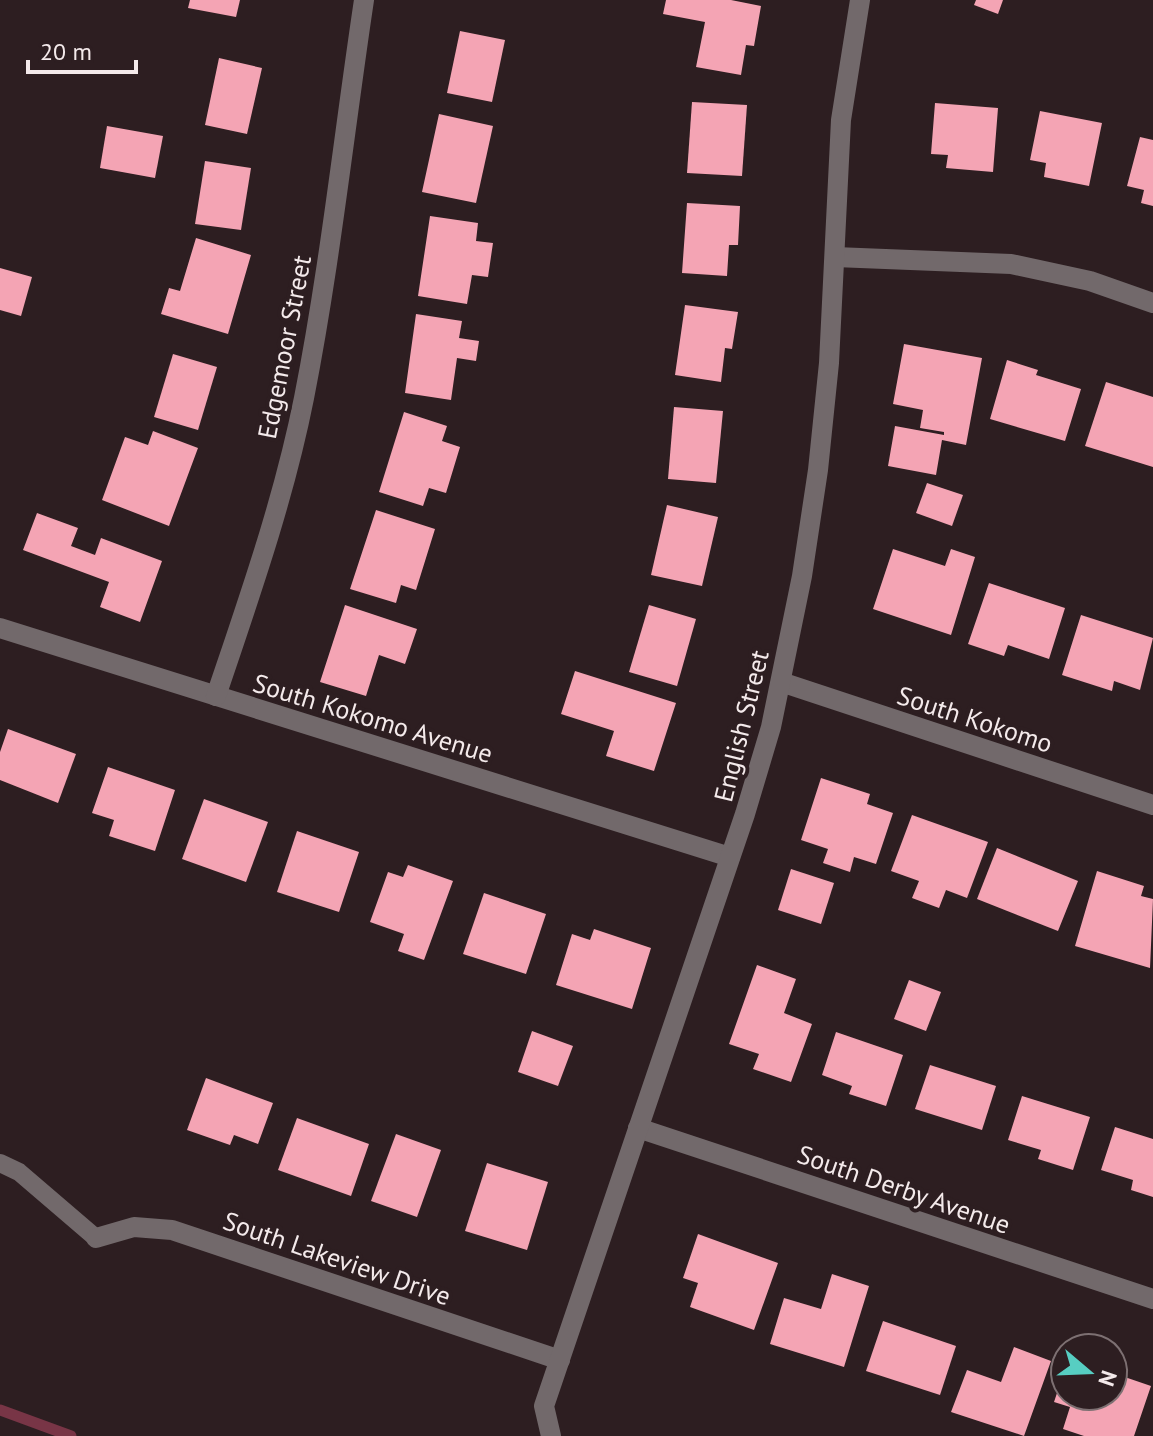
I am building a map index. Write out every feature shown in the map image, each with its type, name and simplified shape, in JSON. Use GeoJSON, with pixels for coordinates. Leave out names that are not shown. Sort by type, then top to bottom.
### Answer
{"type":"FeatureCollection","features":[{"type":"Feature","properties":{"kind":"street","name":"Edgemoor Street"},"geometry":{"type":"LineString","coordinates":[[216,696],[262,560],[303,401],[328,261],[364,0]]}},
{"type":"Feature","properties":{"kind":"street","name":"English Street"},"geometry":{"type":"LineString","coordinates":[[551,1436],[544,1406],[730,857],[771,727],[781,682],[818,470],[835,257],[841,120],[860,0]]}},
{"type":"Feature","properties":{"kind":"street"},"geometry":{"type":"LineString","coordinates":[[835,257],[1011,264],[1090,281],[1153,303]]}},
{"type":"Feature","properties":{"kind":"street","name":"South Kokomo Avenue"},"geometry":{"type":"LineString","coordinates":[[0,628],[730,857]]}},
{"type":"Feature","properties":{"kind":"street","name":"South Kokomo"},"geometry":{"type":"LineString","coordinates":[[781,682],[1153,805]]}},
{"type":"Feature","properties":{"kind":"street","name":"South Derby Avenue"},"geometry":{"type":"LineString","coordinates":[[638,1128],[1153,1299]]}},
{"type":"Feature","properties":{"kind":"street","name":"South Lakeview Drive"},"geometry":{"type":"LineString","coordinates":[[96,1238],[134,1227],[172,1230],[560,1360]]}},
{"type":"Feature","properties":{"kind":"lane"},"geometry":{"type":"LineString","coordinates":[[0,1163],[19,1172],[96,1238]]}},
{"type":"Feature","properties":{"kind":"building"},"geometry":{"type":"Polygon","coordinates":[[[190,0],[240,0],[236,17],[188,8],[190,0]]]}},
{"type":"Feature","properties":{"kind":"building"},"geometry":{"type":"Polygon","coordinates":[[[666,0],[731,0],[761,6],[754,46],[746,45],[741,75],[696,67],[705,22],[663,14],[666,0]]]}},
{"type":"Feature","properties":{"kind":"building"},"geometry":{"type":"Polygon","coordinates":[[[976,0],[1003,0],[998,14],[974,5],[976,0]]]}},
{"type":"Feature","properties":{"kind":"building"},"geometry":{"type":"Polygon","coordinates":[[[460,31],[505,40],[492,102],[447,93],[460,31]]]}},
{"type":"Feature","properties":{"kind":"building"},"geometry":{"type":"Polygon","coordinates":[[[219,58],[262,68],[247,134],[205,125],[219,58]]]}},
{"type":"Feature","properties":{"kind":"building"},"geometry":{"type":"Polygon","coordinates":[[[692,102],[747,105],[742,176],[687,173],[692,102]]]}},
{"type":"Feature","properties":{"kind":"building"},"geometry":{"type":"Polygon","coordinates":[[[935,103],[998,108],[993,172],[946,168],[948,155],[931,154],[935,103]]]}},
{"type":"Feature","properties":{"kind":"building"},"geometry":{"type":"Polygon","coordinates":[[[1040,111],[1102,123],[1089,186],[1044,177],[1046,163],[1030,160],[1040,111]]]}},
{"type":"Feature","properties":{"kind":"building"},"geometry":{"type":"Polygon","coordinates":[[[439,114],[493,126],[476,203],[422,192],[439,114]]]}},
{"type":"Feature","properties":{"kind":"building"},"geometry":{"type":"Polygon","coordinates":[[[107,126],[163,136],[155,178],[100,168],[107,126]]]}},
{"type":"Feature","properties":{"kind":"building"},"geometry":{"type":"Polygon","coordinates":[[[1140,137],[1153,140],[1153,206],[1141,203],[1144,190],[1127,186],[1140,137]]]}},
{"type":"Feature","properties":{"kind":"building"},"geometry":{"type":"Polygon","coordinates":[[[205,161],[251,168],[241,230],[195,224],[205,161]]]}},
{"type":"Feature","properties":{"kind":"building"},"geometry":{"type":"Polygon","coordinates":[[[687,203],[740,206],[738,245],[729,245],[727,276],[682,273],[687,203]]]}},
{"type":"Feature","properties":{"kind":"building"},"geometry":{"type":"Polygon","coordinates":[[[430,216],[478,223],[476,241],[493,243],[488,277],[472,275],[467,304],[418,296],[430,216]]]}},
{"type":"Feature","properties":{"kind":"building"},"geometry":{"type":"Polygon","coordinates":[[[196,238],[251,255],[228,334],[161,314],[169,288],[180,291],[196,238]]]}},
{"type":"Feature","properties":{"kind":"building"},"geometry":{"type":"Polygon","coordinates":[[[0,268],[32,277],[21,316],[0,310],[0,268]]]}},
{"type":"Feature","properties":{"kind":"building"},"geometry":{"type":"Polygon","coordinates":[[[685,305],[738,312],[732,349],[725,348],[721,382],[675,375],[685,305]]]}},
{"type":"Feature","properties":{"kind":"building"},"geometry":{"type":"Polygon","coordinates":[[[416,314],[462,321],[459,338],[479,341],[476,361],[457,358],[451,400],[405,393],[416,314]]]}},
{"type":"Feature","properties":{"kind":"building"},"geometry":{"type":"Polygon","coordinates":[[[904,344],[982,358],[966,445],[942,440],[936,475],[888,466],[895,426],[944,435],[944,432],[920,428],[923,410],[893,404],[904,344]]]}},
{"type":"Feature","properties":{"kind":"building"},"geometry":{"type":"Polygon","coordinates":[[[173,354],[217,367],[198,430],[154,417],[173,354]]]}},
{"type":"Feature","properties":{"kind":"building"},"geometry":{"type":"Polygon","coordinates":[[[1007,360],[1038,370],[1036,375],[1081,389],[1065,441],[990,419],[1007,360]]]}},
{"type":"Feature","properties":{"kind":"building"},"geometry":{"type":"Polygon","coordinates":[[[1106,382],[1153,397],[1153,467],[1085,446],[1106,382]]]}},
{"type":"Feature","properties":{"kind":"building"},"geometry":{"type":"Polygon","coordinates":[[[674,407],[723,411],[716,483],[668,479],[674,407]]]}},
{"type":"Feature","properties":{"kind":"building"},"geometry":{"type":"Polygon","coordinates":[[[404,412],[447,426],[442,441],[460,447],[446,493],[429,488],[423,506],[379,492],[404,412]]]}},
{"type":"Feature","properties":{"kind":"building"},"geometry":{"type":"Polygon","coordinates":[[[153,431],[198,448],[169,526],[102,500],[125,437],[148,445],[153,431]]]}},
{"type":"Feature","properties":{"kind":"building"},"geometry":{"type":"Polygon","coordinates":[[[927,483],[963,495],[952,526],[916,513],[927,483]]]}},
{"type":"Feature","properties":{"kind":"building"},"geometry":{"type":"Polygon","coordinates":[[[667,505],[718,517],[702,586],[651,575],[667,505]]]}},
{"type":"Feature","properties":{"kind":"building"},"geometry":{"type":"Polygon","coordinates":[[[376,510],[435,529],[416,590],[401,585],[396,603],[350,589],[376,510]]]}},
{"type":"Feature","properties":{"kind":"building"},"geometry":{"type":"Polygon","coordinates":[[[37,513],[78,528],[71,546],[95,555],[101,538],[162,561],[140,622],[100,607],[109,582],[23,550],[37,513]]]}},
{"type":"Feature","properties":{"kind":"building"},"geometry":{"type":"Polygon","coordinates":[[[893,549],[945,566],[951,549],[975,557],[951,635],[873,609],[893,549]]]}},
{"type":"Feature","properties":{"kind":"building"},"geometry":{"type":"Polygon","coordinates":[[[989,583],[1065,608],[1049,659],[1008,645],[1004,656],[968,644],[989,583]]]}},
{"type":"Feature","properties":{"kind":"building"},"geometry":{"type":"Polygon","coordinates":[[[345,605],[417,629],[405,664],[379,655],[366,696],[320,682],[345,605]]]}},
{"type":"Feature","properties":{"kind":"building"},"geometry":{"type":"Polygon","coordinates":[[[649,605],[696,619],[677,686],[629,672],[649,605]]]}},
{"type":"Feature","properties":{"kind":"building"},"geometry":{"type":"Polygon","coordinates":[[[1081,615],[1153,638],[1140,690],[1114,681],[1112,691],[1062,675],[1081,615]]]}},
{"type":"Feature","properties":{"kind":"building"},"geometry":{"type":"Polygon","coordinates":[[[575,671],[676,703],[654,771],[606,756],[614,731],[561,714],[575,671]]]}},
{"type":"Feature","properties":{"kind":"building"},"geometry":{"type":"Polygon","coordinates":[[[8,729],[76,754],[58,803],[0,780],[0,752],[8,729]]]}},
{"type":"Feature","properties":{"kind":"building"},"geometry":{"type":"Polygon","coordinates":[[[108,767],[175,790],[155,851],[109,836],[114,820],[92,813],[108,767]]]}},
{"type":"Feature","properties":{"kind":"building"},"geometry":{"type":"Polygon","coordinates":[[[821,778],[870,794],[867,804],[893,813],[876,864],[854,857],[850,872],[823,863],[828,849],[801,840],[821,778]]]}},
{"type":"Feature","properties":{"kind":"building"},"geometry":{"type":"Polygon","coordinates":[[[204,799],[268,822],[246,882],[182,859],[204,799]]]}},
{"type":"Feature","properties":{"kind":"building"},"geometry":{"type":"Polygon","coordinates":[[[912,815],[988,842],[967,898],[946,890],[939,908],[912,898],[919,881],[891,871],[912,815]]]}},
{"type":"Feature","properties":{"kind":"building"},"geometry":{"type":"Polygon","coordinates":[[[297,831],[359,852],[339,912],[277,892],[297,831]]]}},
{"type":"Feature","properties":{"kind":"building"},"geometry":{"type":"Polygon","coordinates":[[[997,848],[1078,881],[1058,931],[977,899],[997,848]]]}},
{"type":"Feature","properties":{"kind":"building"},"geometry":{"type":"Polygon","coordinates":[[[408,865],[453,881],[424,960],[398,951],[404,934],[370,922],[388,872],[403,877],[408,865]]]}},
{"type":"Feature","properties":{"kind":"building"},"geometry":{"type":"Polygon","coordinates":[[[791,869],[834,883],[821,924],[778,910],[791,869]]]}},
{"type":"Feature","properties":{"kind":"building"},"geometry":{"type":"Polygon","coordinates":[[[1097,871],[1144,886],[1141,896],[1153,899],[1150,968],[1075,946],[1097,871]]]}},
{"type":"Feature","properties":{"kind":"building"},"geometry":{"type":"Polygon","coordinates":[[[484,893],[546,914],[526,974],[463,954],[484,893]]]}},
{"type":"Feature","properties":{"kind":"building"},"geometry":{"type":"Polygon","coordinates":[[[594,929],[651,948],[632,1009],[556,985],[572,934],[590,940],[594,929]]]}},
{"type":"Feature","properties":{"kind":"building"},"geometry":{"type":"Polygon","coordinates":[[[757,965],[796,979],[784,1013],[812,1024],[791,1082],[753,1069],[759,1054],[729,1044],[757,965]]]}},
{"type":"Feature","properties":{"kind":"building"},"geometry":{"type":"Polygon","coordinates":[[[909,980],[941,992],[926,1031],[894,1019],[909,980]]]}},
{"type":"Feature","properties":{"kind":"building"},"geometry":{"type":"Polygon","coordinates":[[[532,1031],[573,1046],[558,1086],[518,1072],[532,1031]]]}},
{"type":"Feature","properties":{"kind":"building"},"geometry":{"type":"Polygon","coordinates":[[[836,1032],[903,1055],[886,1106],[849,1094],[852,1086],[822,1075],[836,1032]]]}},
{"type":"Feature","properties":{"kind":"building"},"geometry":{"type":"Polygon","coordinates":[[[930,1065],[996,1086],[982,1130],[915,1109],[930,1065]]]}},
{"type":"Feature","properties":{"kind":"building"},"geometry":{"type":"Polygon","coordinates":[[[206,1078],[273,1103],[258,1144],[234,1135],[230,1145],[187,1130],[206,1078]]]}},
{"type":"Feature","properties":{"kind":"building"},"geometry":{"type":"Polygon","coordinates":[[[1022,1096],[1090,1117],[1073,1170],[1038,1159],[1041,1150],[1008,1140],[1022,1096]]]}},
{"type":"Feature","properties":{"kind":"building"},"geometry":{"type":"Polygon","coordinates":[[[297,1118],[369,1144],[351,1196],[278,1170],[297,1118]]]}},
{"type":"Feature","properties":{"kind":"building"},"geometry":{"type":"Polygon","coordinates":[[[1115,1127],[1153,1139],[1153,1197],[1131,1190],[1133,1180],[1101,1170],[1115,1127]]]}},
{"type":"Feature","properties":{"kind":"building"},"geometry":{"type":"Polygon","coordinates":[[[396,1134],[441,1150],[417,1217],[371,1201],[396,1134]]]}},
{"type":"Feature","properties":{"kind":"building"},"geometry":{"type":"Polygon","coordinates":[[[487,1163],[548,1182],[527,1250],[465,1231],[487,1163]]]}},
{"type":"Feature","properties":{"kind":"building"},"geometry":{"type":"Polygon","coordinates":[[[698,1234],[778,1263],[754,1330],[690,1307],[698,1283],[683,1278],[698,1234]]]}},
{"type":"Feature","properties":{"kind":"building"},"geometry":{"type":"Polygon","coordinates":[[[832,1274],[869,1286],[844,1367],[770,1344],[784,1298],[821,1309],[832,1274]]]}},
{"type":"Feature","properties":{"kind":"building"},"geometry":{"type":"Polygon","coordinates":[[[883,1321],[956,1346],[940,1395],[866,1371],[883,1321]]]}},
{"type":"Feature","properties":{"kind":"building"},"geometry":{"type":"Polygon","coordinates":[[[1014,1347],[1049,1360],[1024,1436],[951,1412],[967,1370],[1001,1382],[1014,1347]]]}},
{"type":"Feature","properties":{"kind":"building"},"geometry":{"type":"Polygon","coordinates":[[[1129,1378],[1151,1386],[1134,1436],[1084,1436],[1063,1429],[1068,1412],[1129,1412],[1129,1378]]]}},
{"type":"Feature","properties":{"kind":"waterway"},"geometry":{"type":"LineString","coordinates":[[0,1410],[71,1436]]}}]}
